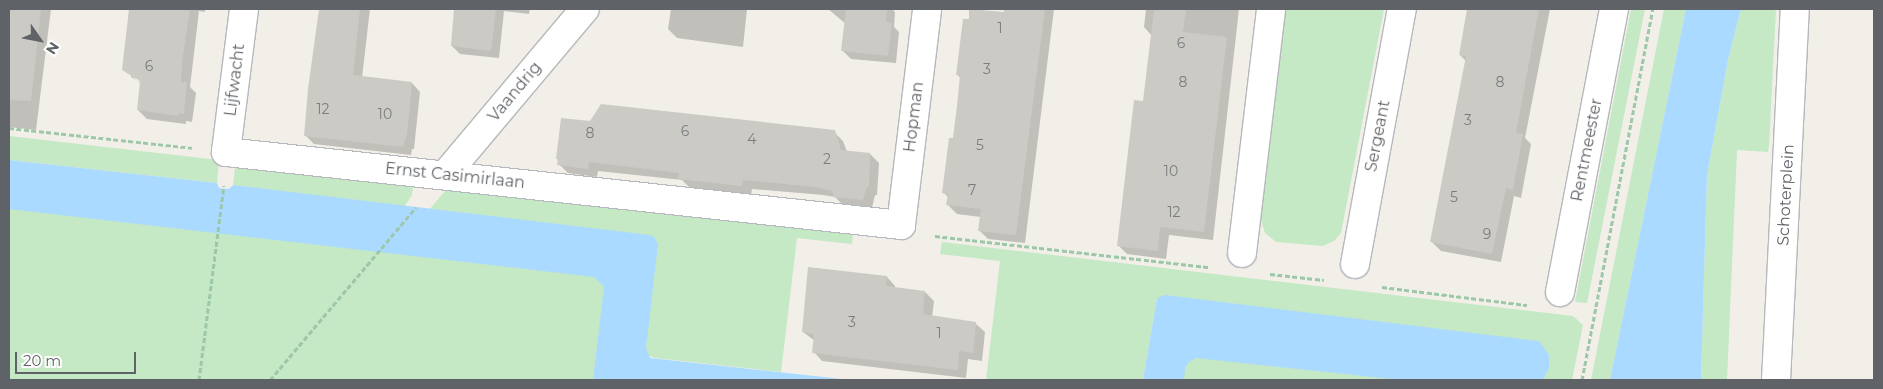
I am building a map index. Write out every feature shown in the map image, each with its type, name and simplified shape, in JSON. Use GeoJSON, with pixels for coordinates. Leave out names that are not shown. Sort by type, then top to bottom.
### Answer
{"type":"FeatureCollection","features":[{"type":"Feature","properties":{"kind":"street","name":"Lijfwacht"},"geometry":{"type":"LineString","coordinates":[[226,152],[244,9]]}},
{"type":"Feature","properties":{"kind":"street","name":"Vaandrig"},"geometry":{"type":"LineString","coordinates":[[445,175],[585,9]]}},
{"type":"Feature","properties":{"kind":"street","name":"Hopman"},"geometry":{"type":"LineString","coordinates":[[901,224],[927,9]]}},
{"type":"Feature","properties":{"kind":"street"},"geometry":{"type":"LineString","coordinates":[[1242,253],[1270,9]]}},
{"type":"Feature","properties":{"kind":"street","name":"Sergeant"},"geometry":{"type":"LineString","coordinates":[[1354,264],[1402,9]]}},
{"type":"Feature","properties":{"kind":"street","name":"Rentmeester"},"geometry":{"type":"LineString","coordinates":[[1560,292],[1614,9]]}},
{"type":"Feature","properties":{"kind":"street","name":"Schoterplein"},"geometry":{"type":"LineString","coordinates":[[1776,380],[1795,9]]}},
{"type":"Feature","properties":{"kind":"street","name":"Ernst Casimirlaan"},"geometry":{"type":"LineString","coordinates":[[226,152],[901,224]]}},
{"type":"Feature","properties":{"kind":"path"},"geometry":{"type":"LineString","coordinates":[[1582,380],[1653,9]]}},
{"type":"Feature","properties":{"kind":"path"},"geometry":{"type":"LineString","coordinates":[[9,128],[226,152]]}},
{"type":"Feature","properties":{"kind":"path"},"geometry":{"type":"LineString","coordinates":[[199,380],[224,188]]}},
{"type":"Feature","properties":{"kind":"path"},"geometry":{"type":"LineString","coordinates":[[270,380],[420,202]]}},
{"type":"Feature","properties":{"kind":"green space"},"geometry":{"type":"Polygon","coordinates":[[[1286,9],[1384,9],[1341,233],[1334,241],[1323,246],[1276,242],[1265,233],[1260,217],[1286,9]]]}},
{"type":"Feature","properties":{"kind":"green space"},"geometry":{"type":"Polygon","coordinates":[[[1631,9],[1645,9],[1587,303],[1575,302],[1631,9]]]}},
{"type":"Feature","properties":{"kind":"green space"},"geometry":{"type":"Polygon","coordinates":[[[1664,9],[1686,9],[1610,380],[1591,380],[1664,9]]]}},
{"type":"Feature","properties":{"kind":"green space"},"geometry":{"type":"Polygon","coordinates":[[[1741,9],[1776,9],[1769,146],[1768,152],[1737,150],[1727,380],[1701,380],[1707,175],[1728,60],[1741,9]]]}},
{"type":"Feature","properties":{"kind":"green space"},"geometry":{"type":"Polygon","coordinates":[[[9,136],[219,160],[217,183],[9,160],[9,136]]]}},
{"type":"Feature","properties":{"kind":"green space"},"geometry":{"type":"Polygon","coordinates":[[[236,161],[414,181],[412,195],[404,207],[233,185],[236,161]]]}},
{"type":"Feature","properties":{"kind":"green space"},"geometry":{"type":"Polygon","coordinates":[[[9,186],[616,250],[599,380],[9,380],[9,186]]]}},
{"type":"Feature","properties":{"kind":"green space"},"geometry":{"type":"Polygon","coordinates":[[[449,186],[853,232],[852,244],[797,238],[781,372],[655,358],[647,355],[646,348],[654,237],[430,209],[449,186]]]}},
{"type":"Feature","properties":{"kind":"green space"},"geometry":{"type":"Polygon","coordinates":[[[942,242],[1573,316],[1583,325],[1572,380],[1156,380],[1157,298],[1143,380],[986,380],[1000,261],[940,254],[942,242]]]}},
{"type":"Feature","properties":{"kind":"water"},"geometry":{"type":"Polygon","coordinates":[[[1686,9],[1741,9],[1728,60],[1707,175],[1701,380],[1610,380],[1686,9]]]}},
{"type":"Feature","properties":{"kind":"water"},"geometry":{"type":"Polygon","coordinates":[[[9,160],[217,183],[219,188],[229,189],[233,185],[650,235],[654,237],[658,244],[646,348],[650,358],[851,380],[593,380],[604,287],[594,277],[9,209],[9,160]]]}},
{"type":"Feature","properties":{"kind":"water"},"geometry":{"type":"Polygon","coordinates":[[[1165,295],[1539,341],[1549,355],[1549,368],[1543,380],[1401,380],[1196,358],[1189,362],[1185,368],[1184,380],[1143,380],[1157,298],[1165,295]]]}},
{"type":"Feature","properties":{"kind":"building"},"geometry":{"type":"Polygon","coordinates":[[[9,9],[41,9],[31,101],[9,100],[9,9]]]}},
{"type":"Feature","properties":{"kind":"building"},"geometry":{"type":"Polygon","coordinates":[[[129,9],[190,9],[182,62],[181,82],[187,82],[184,114],[178,113],[178,116],[137,110],[140,81],[122,70],[129,9]]]}},
{"type":"Feature","properties":{"kind":"building"},"geometry":{"type":"Polygon","coordinates":[[[319,9],[360,9],[353,75],[412,82],[407,134],[403,147],[304,136],[308,89],[319,9]]]}},
{"type":"Feature","properties":{"kind":"building"},"geometry":{"type":"Polygon","coordinates":[[[454,9],[496,9],[491,51],[451,46],[454,9]]]}},
{"type":"Feature","properties":{"kind":"building"},"geometry":{"type":"Polygon","coordinates":[[[846,9],[887,9],[886,22],[892,23],[888,56],[841,51],[846,9]]]}},
{"type":"Feature","properties":{"kind":"building"},"geometry":{"type":"Polygon","coordinates":[[[969,9],[1004,12],[1004,9],[1045,9],[1016,235],[978,231],[981,209],[946,205],[948,194],[942,193],[949,138],[953,138],[957,106],[960,75],[956,75],[963,19],[969,19],[969,9]]]}},
{"type":"Feature","properties":{"kind":"building"},"geometry":{"type":"Polygon","coordinates":[[[1154,9],[1186,9],[1183,32],[1227,37],[1204,232],[1160,227],[1158,251],[1117,246],[1134,100],[1143,101],[1154,9]]]}},
{"type":"Feature","properties":{"kind":"building"},"geometry":{"type":"Polygon","coordinates":[[[1467,9],[1539,9],[1516,133],[1523,134],[1513,190],[1506,188],[1492,254],[1430,242],[1466,56],[1459,55],[1467,9]]]}},
{"type":"Feature","properties":{"kind":"building"},"geometry":{"type":"Polygon","coordinates":[[[601,104],[835,130],[841,150],[870,153],[869,187],[867,186],[863,200],[833,197],[833,191],[814,187],[743,180],[742,186],[678,179],[679,173],[589,162],[588,169],[557,165],[558,159],[556,159],[561,118],[590,121],[601,104]]]}},
{"type":"Feature","properties":{"kind":"building"},"geometry":{"type":"Polygon","coordinates":[[[808,267],[887,276],[886,286],[925,291],[923,314],[976,322],[973,353],[959,351],[958,370],[812,353],[814,334],[802,332],[808,267]]]}}]}
